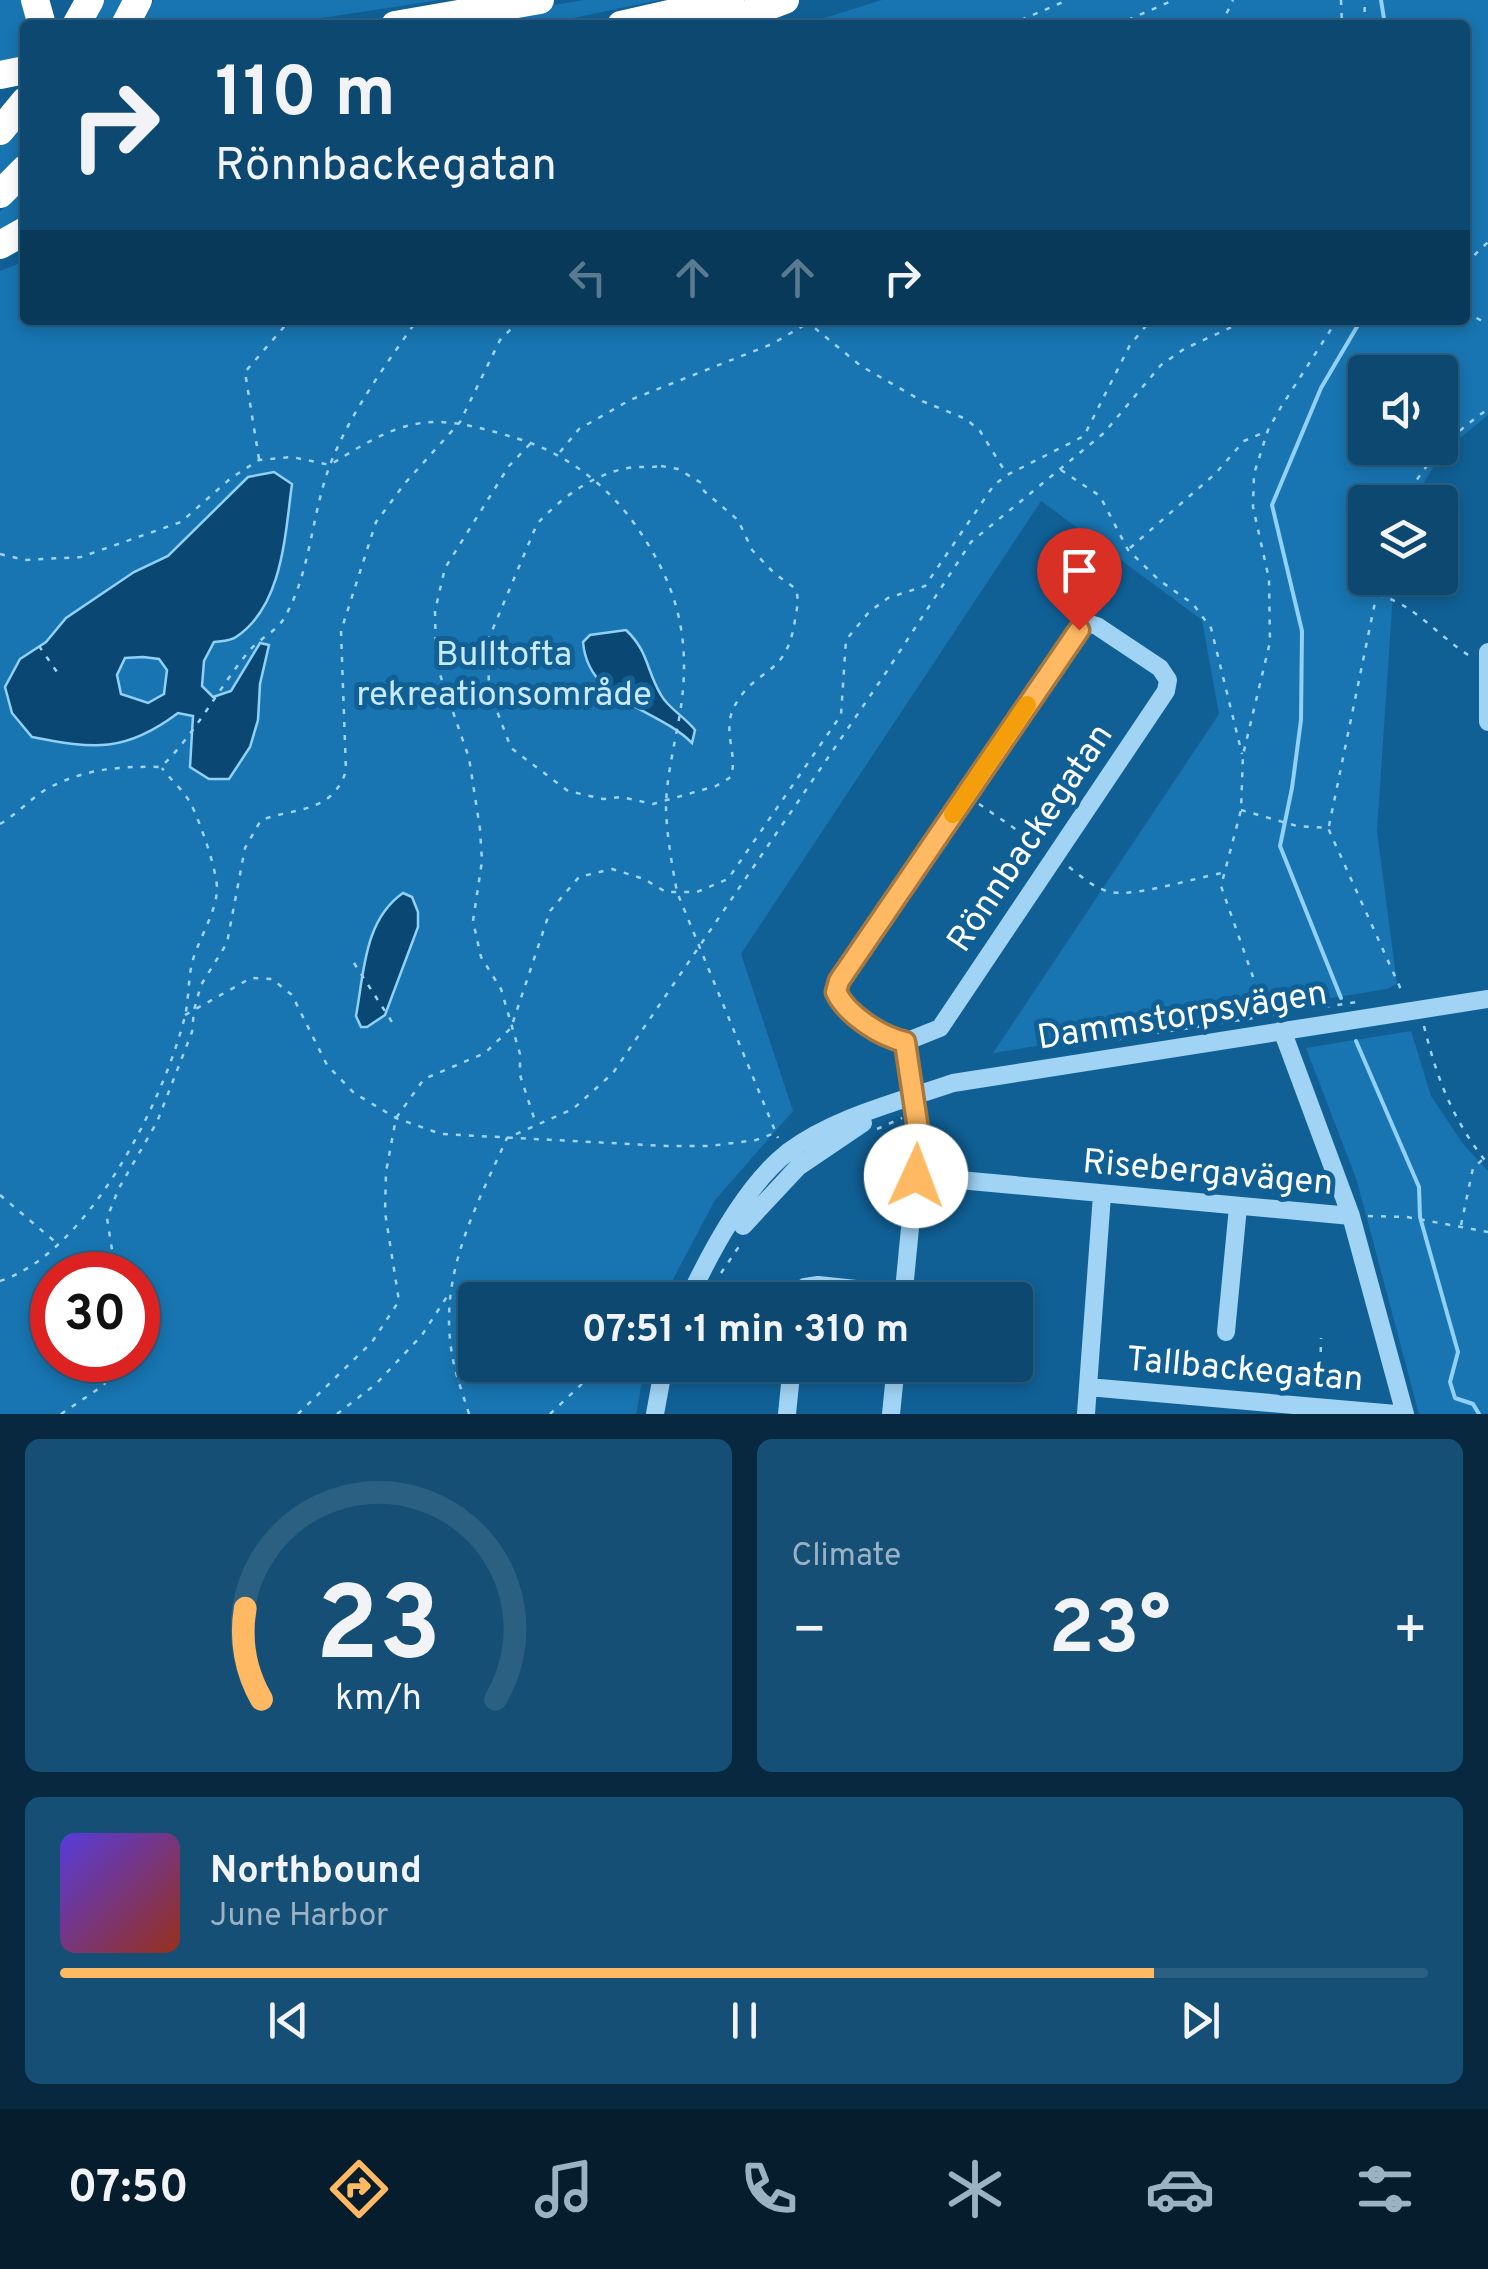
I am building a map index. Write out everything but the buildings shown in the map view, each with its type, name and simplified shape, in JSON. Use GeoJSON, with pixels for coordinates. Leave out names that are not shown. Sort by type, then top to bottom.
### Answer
{"type":"FeatureCollection","features":[{"type":"Feature","properties":{"kind":"highway"},"geometry":{"type":"LineString","coordinates":[[424,20],[540,0]]}},
{"type":"Feature","properties":{"kind":"highway"},"geometry":{"type":"LineString","coordinates":[[643,20],[730,0]]}},
{"type":"Feature","properties":{"kind":"highway"},"geometry":{"type":"LineString","coordinates":[[731,20],[785,0]]}},
{"type":"Feature","properties":{"kind":"highway"},"geometry":{"type":"LineString","coordinates":[[1,130],[20,107]]}},
{"type":"Feature","properties":{"kind":"highway"},"geometry":{"type":"LineString","coordinates":[[0,194],[20,175]]}},
{"type":"Feature","properties":{"kind":"street","name":"Rönnbackegatan"},"geometry":{"type":"LineString","coordinates":[[1086,623],[1098,626],[1160,668],[1168,680],[1166,691],[1055,857],[940,1028],[905,1042],[890,1038],[842,1005],[836,992],[839,981],[1086,623]]}},
{"type":"Feature","properties":{"kind":"street"},"geometry":{"type":"LineString","coordinates":[[1487,659],[1488,722]]}},
{"type":"Feature","properties":{"kind":"street","name":"Dammstorpsvägen"},"geometry":{"type":"LineString","coordinates":[[700,1282],[754,1211],[798,1167],[889,1105],[914,1104],[953,1084],[1488,999]]}},
{"type":"Feature","properties":{"kind":"street"},"geometry":{"type":"LineString","coordinates":[[1282,1030],[1351,1216]]}},
{"type":"Feature","properties":{"kind":"street"},"geometry":{"type":"LineString","coordinates":[[905,1042],[919,1136],[905,1282]]}},
{"type":"Feature","properties":{"kind":"street","name":"Risebergavägen"},"geometry":{"type":"LineString","coordinates":[[916,1176],[1351,1216],[1405,1414]]}},
{"type":"Feature","properties":{"kind":"street"},"geometry":{"type":"LineString","coordinates":[[1086,1414],[1102,1195]]}},
{"type":"Feature","properties":{"kind":"street"},"geometry":{"type":"LineString","coordinates":[[1226,1332],[1238,1207]]}},
{"type":"Feature","properties":{"kind":"street"},"geometry":{"type":"LineString","coordinates":[[655,1414],[661,1382]]}},
{"type":"Feature","properties":{"kind":"street"},"geometry":{"type":"LineString","coordinates":[[788,1414],[791,1382]]}},
{"type":"Feature","properties":{"kind":"street"},"geometry":{"type":"LineString","coordinates":[[892,1414],[895,1382]]}},
{"type":"Feature","properties":{"kind":"street","name":"Tallbackegatan"},"geometry":{"type":"LineString","coordinates":[[1088,1386],[1396,1414]]}},
{"type":"Feature","properties":{"kind":"path"},"geometry":{"type":"LineString","coordinates":[[1022,20],[1068,0]]}},
{"type":"Feature","properties":{"kind":"path"},"geometry":{"type":"LineString","coordinates":[[1128,20],[1174,0]]}},
{"type":"Feature","properties":{"kind":"path"},"geometry":{"type":"LineString","coordinates":[[259,460],[245,372],[286,325]]}},
{"type":"Feature","properties":{"kind":"path"},"geometry":{"type":"LineString","coordinates":[[0,824],[43,791],[84,772],[122,766],[161,767],[183,746],[254,644],[282,623],[298,586],[330,464],[370,388],[414,325]]}},
{"type":"Feature","properties":{"kind":"path"},"geometry":{"type":"LineString","coordinates":[[112,1252],[107,1218],[119,1188],[157,1122],[192,1032],[202,985],[227,943],[245,848],[261,820],[326,802],[339,790],[346,772],[341,630],[376,522],[460,422],[500,340],[515,325]]}},
{"type":"Feature","properties":{"kind":"path"},"geometry":{"type":"LineString","coordinates":[[559,454],[580,429],[630,400],[772,344],[801,325]]}},
{"type":"Feature","properties":{"kind":"path"},"geometry":{"type":"LineString","coordinates":[[810,325],[861,366],[922,402],[966,420],[980,431],[1007,475]]}},
{"type":"Feature","properties":{"kind":"path"},"geometry":{"type":"LineString","coordinates":[[298,1414],[372,1342],[399,1300],[386,1212],[386,1172],[396,1118],[424,1079],[485,1053],[511,1028],[550,911],[579,877],[612,869],[644,879],[666,892],[697,892],[728,880],[842,715],[846,640],[868,612],[888,598],[925,586],[994,485],[1084,436],[1130,345],[1147,325]]}},
{"type":"Feature","properties":{"kind":"path"},"geometry":{"type":"LineString","coordinates":[[469,1414],[452,1353],[448,1295],[470,1220],[507,1138],[573,1109],[613,1073],[971,542],[1104,433],[1162,366],[1184,349],[1236,325]]}},
{"type":"Feature","properties":{"kind":"path"},"geometry":{"type":"LineString","coordinates":[[1334,325],[1268,430],[1254,474],[1252,507],[1269,579],[1270,642],[1243,756],[1241,810],[1221,886],[1266,1014],[1367,1000]]}},
{"type":"Feature","properties":{"kind":"path"},"geometry":{"type":"LineString","coordinates":[[1413,485],[1444,444],[1488,409]]}},
{"type":"Feature","properties":{"kind":"path"},"geometry":{"type":"LineString","coordinates":[[0,554],[25,560],[82,557],[182,522],[259,460],[292,457],[330,464],[378,434],[422,420],[460,422],[559,454],[617,500],[654,549],[674,594],[686,661],[667,798],[678,892],[776,1133],[756,1140],[710,1146],[441,1134],[396,1118],[354,1093],[327,1065],[292,995],[272,978],[251,978],[186,1015]]}},
{"type":"Feature","properties":{"kind":"path"},"geometry":{"type":"LineString","coordinates":[[1128,550],[1215,474],[1244,440],[1268,430]]}},
{"type":"Feature","properties":{"kind":"path"},"geometry":{"type":"LineString","coordinates":[[532,443],[509,466],[464,535],[445,568],[434,612],[436,663],[469,758],[480,829],[482,861],[473,921],[481,957],[501,989],[520,1054],[520,1075],[536,1125]]}},
{"type":"Feature","properties":{"kind":"path"},"geometry":{"type":"LineString","coordinates":[[661,466],[697,480],[703,484],[704,492],[720,501],[738,520],[752,550],[796,589],[792,641],[784,659],[741,695],[729,722],[732,777],[716,786],[647,803],[568,790],[510,748],[494,708],[488,678],[489,638],[537,524],[562,500],[592,480],[630,467],[661,466]]}},
{"type":"Feature","properties":{"kind":"path"},"geometry":{"type":"LineString","coordinates":[[1060,469],[1100,496],[1128,550],[1158,580],[1194,604],[1210,628],[1243,756]]}},
{"type":"Feature","properties":{"kind":"path"},"geometry":{"type":"LineString","coordinates":[[1377,595],[1328,828],[1404,996]]}},
{"type":"Feature","properties":{"kind":"path"},"geometry":{"type":"LineString","coordinates":[[1381,595],[1396,599],[1446,641],[1487,659]]}},
{"type":"Feature","properties":{"kind":"path"},"geometry":{"type":"LineString","coordinates":[[39,646],[59,675]]}},
{"type":"Feature","properties":{"kind":"path"},"geometry":{"type":"LineString","coordinates":[[0,1281],[18,1275],[60,1246],[103,1193],[161,1084],[186,1015],[192,966],[217,890],[190,802],[161,767]]}},
{"type":"Feature","properties":{"kind":"path"},"geometry":{"type":"LineString","coordinates":[[966,795],[1093,885],[1110,892],[1127,893],[1224,872]]}},
{"type":"Feature","properties":{"kind":"path"},"geometry":{"type":"LineString","coordinates":[[1241,810],[1298,826],[1328,828]]}},
{"type":"Feature","properties":{"kind":"path"},"geometry":{"type":"LineString","coordinates":[[354,963],[392,1022]]}},
{"type":"Feature","properties":{"kind":"path"},"geometry":{"type":"LineString","coordinates":[[1424,1024],[1449,1107],[1488,1164]]}},
{"type":"Feature","properties":{"kind":"path"},"geometry":{"type":"LineString","coordinates":[[870,1132],[914,1104]]}},
{"type":"Feature","properties":{"kind":"path"},"geometry":{"type":"LineString","coordinates":[[1460,1226],[1473,1168],[1485,1156]]}},
{"type":"Feature","properties":{"kind":"path"},"geometry":{"type":"LineString","coordinates":[[0,1195],[60,1246]]}},
{"type":"Feature","properties":{"kind":"path"},"geometry":{"type":"LineString","coordinates":[[1351,1216],[1407,1216],[1488,1232]]}},
{"type":"Feature","properties":{"kind":"path"},"geometry":{"type":"LineString","coordinates":[[720,1273],[749,1233]]}},
{"type":"Feature","properties":{"kind":"path"},"geometry":{"type":"LineString","coordinates":[[338,1414],[376,1384],[422,1334],[448,1295]]}},
{"type":"Feature","properties":{"kind":"path"},"geometry":{"type":"LineString","coordinates":[[1320,1407],[1321,1338]]}},
{"type":"Feature","properties":{"kind":"path"},"geometry":{"type":"LineString","coordinates":[[61,1414],[105,1382]]}},
{"type":"Feature","properties":{"kind":"path"},"geometry":{"type":"LineString","coordinates":[[550,1414],[584,1382]]}},
{"type":"Feature","properties":{"kind":"green space"},"geometry":{"type":"Polygon","coordinates":[[[0,0],[26,0],[32,20],[20,20],[20,59],[0,63],[0,0]]]}},
{"type":"Feature","properties":{"kind":"green space"},"geometry":{"type":"Polygon","coordinates":[[[102,0],[128,0],[117,20],[92,20],[102,0]]]}},
{"type":"Feature","properties":{"kind":"green space"},"geometry":{"type":"Polygon","coordinates":[[[154,0],[440,0],[309,20],[144,20],[154,0]]]}},
{"type":"Feature","properties":{"kind":"green space"},"geometry":{"type":"Polygon","coordinates":[[[583,0],[659,0],[564,20],[469,20],[583,0]]]}},
{"type":"Feature","properties":{"kind":"green space","name":"Bulltofta rekreationsområde"},"geometry":{"type":"Polygon","coordinates":[[[882,0],[1488,0],[1488,415],[1458,440],[1458,355],[1348,355],[1348,465],[1435,465],[1422,485],[1348,485],[1348,595],[1393,595],[1377,831],[1397,984],[1387,989],[993,1053],[1219,714],[1202,620],[1041,501],[741,954],[793,1111],[715,1200],[672,1282],[458,1282],[458,1382],[642,1382],[636,1414],[0,1414],[0,271],[20,263],[20,325],[1470,325],[1470,20],[818,20],[882,0]]]}},
{"type":"Feature","properties":{"kind":"green space"},"geometry":{"type":"Polygon","coordinates":[[[20,124],[20,157],[0,178],[0,146],[20,124]]]}},
{"type":"Feature","properties":{"kind":"green space"},"geometry":{"type":"Polygon","coordinates":[[[20,191],[20,224],[0,236],[0,212],[20,191]]]}},
{"type":"Feature","properties":{"kind":"green space"},"geometry":{"type":"Polygon","coordinates":[[[1411,1031],[1431,1096],[1463,1144],[1488,1171],[1488,1414],[1419,1414],[1357,1181],[1306,1048],[1411,1031]]]}},
{"type":"Feature","properties":{"kind":"shaded area"},"geometry":{"type":"Polygon","coordinates":[[[274,472],[292,484],[279,568],[264,607],[236,637],[214,642],[204,661],[202,686],[213,697],[231,691],[260,643],[269,645],[250,747],[229,779],[209,779],[190,767],[193,716],[178,713],[142,735],[108,744],[74,744],[32,737],[12,713],[5,687],[20,659],[46,642],[66,618],[134,572],[168,556],[248,477],[274,472]],[[125,658],[117,675],[121,694],[148,703],[164,694],[167,670],[159,659],[125,658]]]}},
{"type":"Feature","properties":{"kind":"shaded area"},"geometry":{"type":"Polygon","coordinates":[[[626,630],[639,646],[664,700],[695,730],[692,743],[626,702],[597,678],[583,642],[590,635],[626,630]]]}},
{"type":"Feature","properties":{"kind":"shaded area"},"geometry":{"type":"Polygon","coordinates":[[[403,893],[412,897],[418,927],[385,1015],[361,1027],[356,1016],[373,932],[390,904],[403,893]]]}},
{"type":"Feature","properties":{"kind":"waterway"},"geometry":{"type":"LineString","coordinates":[[1381,0],[1384,20]]}},
{"type":"Feature","properties":{"kind":"waterway"},"geometry":{"type":"LineString","coordinates":[[1341,998],[1280,846],[1301,720],[1302,631],[1272,505],[1321,388],[1358,325]]}},
{"type":"Feature","properties":{"kind":"waterway"},"geometry":{"type":"LineString","coordinates":[[1356,1041],[1419,1187],[1420,1217],[1458,1352],[1450,1382],[1455,1398],[1473,1404],[1479,1414]]}},
{"type":"Feature","properties":{"kind":"slow traffic"},"geometry":{"type":"LineString","coordinates":[[953,814],[1027,705]]}},
{"type":"Feature","properties":{"kind":"route"},"geometry":{"type":"LineString","coordinates":[[916,1176],[919,1136],[905,1042],[890,1038],[842,1005],[836,992],[839,981],[1079,630]]}}]}
